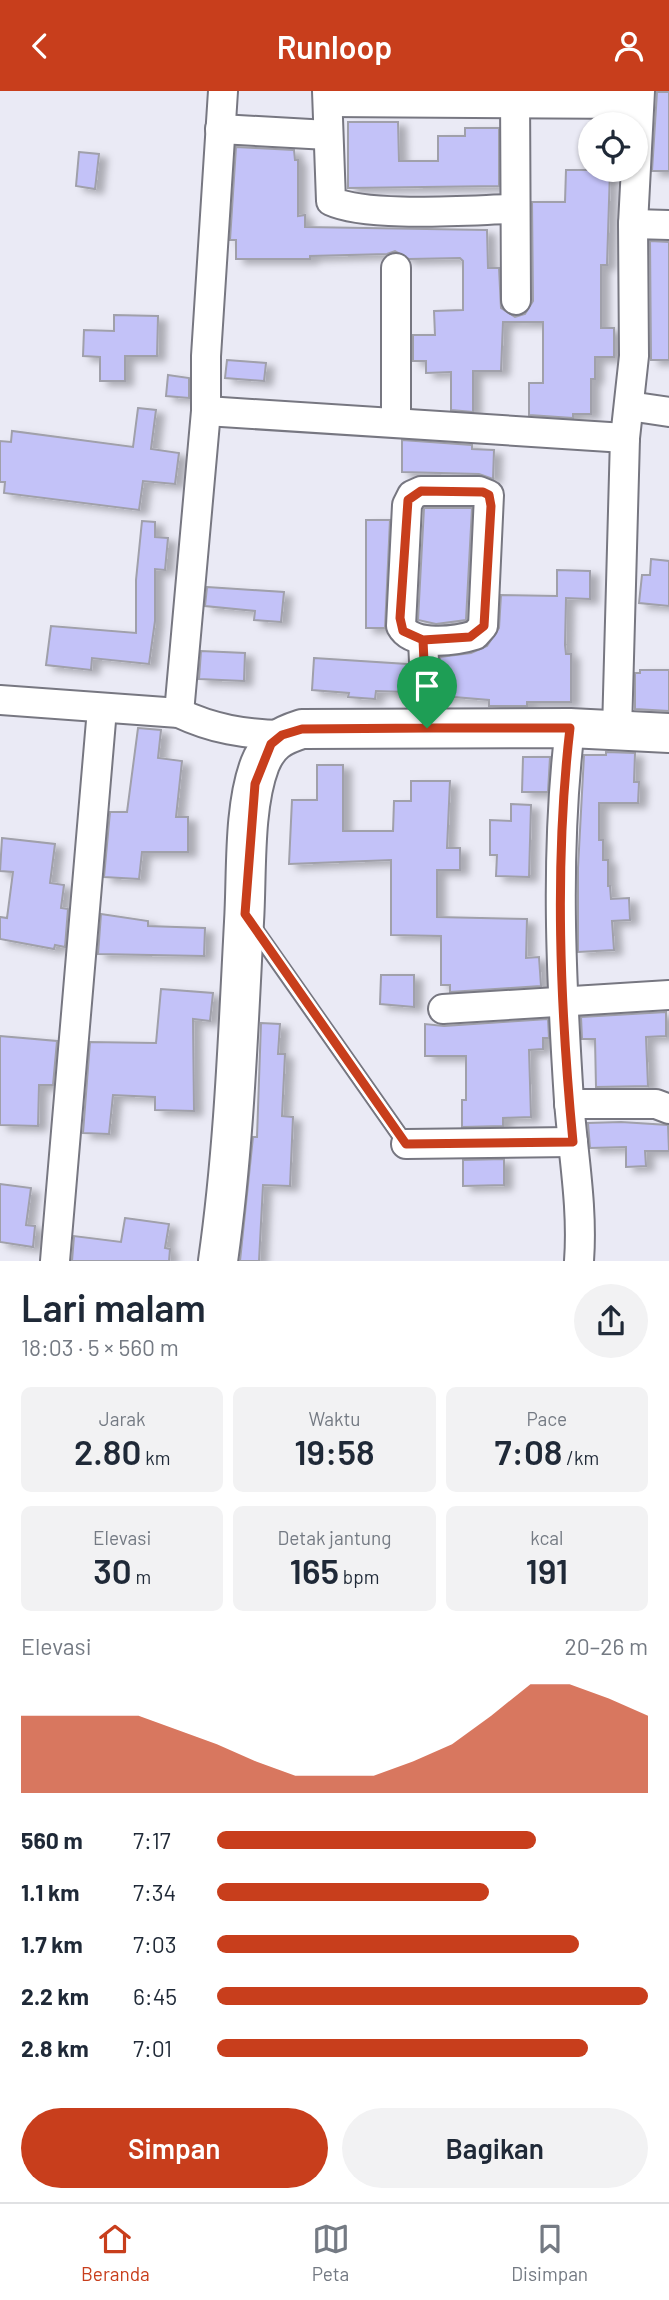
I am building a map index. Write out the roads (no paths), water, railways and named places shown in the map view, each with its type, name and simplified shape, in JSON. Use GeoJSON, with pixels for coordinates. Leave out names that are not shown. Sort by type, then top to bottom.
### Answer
{"type":"FeatureCollection","features":[{"type":"Feature","properties":{"kind":"main road"},"geometry":{"type":"LineString","coordinates":[[218,1261],[223,1224],[255,784],[271,744],[282,735],[302,729],[570,728],[669,733]]}},
{"type":"Feature","properties":{"kind":"street"},"geometry":{"type":"LineString","coordinates":[[178,713],[206,411],[206,356],[223,91]]}},
{"type":"Feature","properties":{"kind":"street"},"geometry":{"type":"LineString","coordinates":[[515,96],[516,300]]}},
{"type":"Feature","properties":{"kind":"street"},"geometry":{"type":"LineString","coordinates":[[514,209],[357,209],[336,204],[330,197],[328,97],[640,97],[633,224],[634,356],[625,438],[617,731]]}},
{"type":"Feature","properties":{"kind":"street"},"geometry":{"type":"LineString","coordinates":[[220,129],[327,135]]}},
{"type":"Feature","properties":{"kind":"street"},"geometry":{"type":"LineString","coordinates":[[633,224],[669,225]]}},
{"type":"Feature","properties":{"kind":"street"},"geometry":{"type":"LineString","coordinates":[[396,268],[396,422]]}},
{"type":"Feature","properties":{"kind":"street"},"geometry":{"type":"LineString","coordinates":[[629,407],[669,412]]}},
{"type":"Feature","properties":{"kind":"street"},"geometry":{"type":"LineString","coordinates":[[206,411],[625,438]]}},
{"type":"Feature","properties":{"kind":"street"},"geometry":{"type":"LineString","coordinates":[[421,491],[483,492],[489,495],[491,506],[484,626],[470,637],[423,640],[403,631],[401,626],[408,500],[421,491]]}},
{"type":"Feature","properties":{"kind":"street"},"geometry":{"type":"LineString","coordinates":[[423,640],[427,728]]}},
{"type":"Feature","properties":{"kind":"street"},"geometry":{"type":"LineString","coordinates":[[0,700],[178,713],[204,725],[237,734],[282,735]]}},
{"type":"Feature","properties":{"kind":"street"},"geometry":{"type":"LineString","coordinates":[[55,1261],[102,709]]}},
{"type":"Feature","properties":{"kind":"street"},"geometry":{"type":"LineString","coordinates":[[570,728],[563,784],[561,888],[569,1104],[581,1231],[579,1261]]}},
{"type":"Feature","properties":{"kind":"street"},"geometry":{"type":"LineString","coordinates":[[443,1009],[669,995]]}},
{"type":"Feature","properties":{"kind":"street"},"geometry":{"type":"LineString","coordinates":[[569,1104],[656,1104],[669,1109]]}},
{"type":"Feature","properties":{"kind":"street"},"geometry":{"type":"LineString","coordinates":[[406,1144],[573,1142]]}},
{"type":"Feature","properties":{"kind":"lane"},"geometry":{"type":"LineString","coordinates":[[245,914],[406,1144]]}}]}
